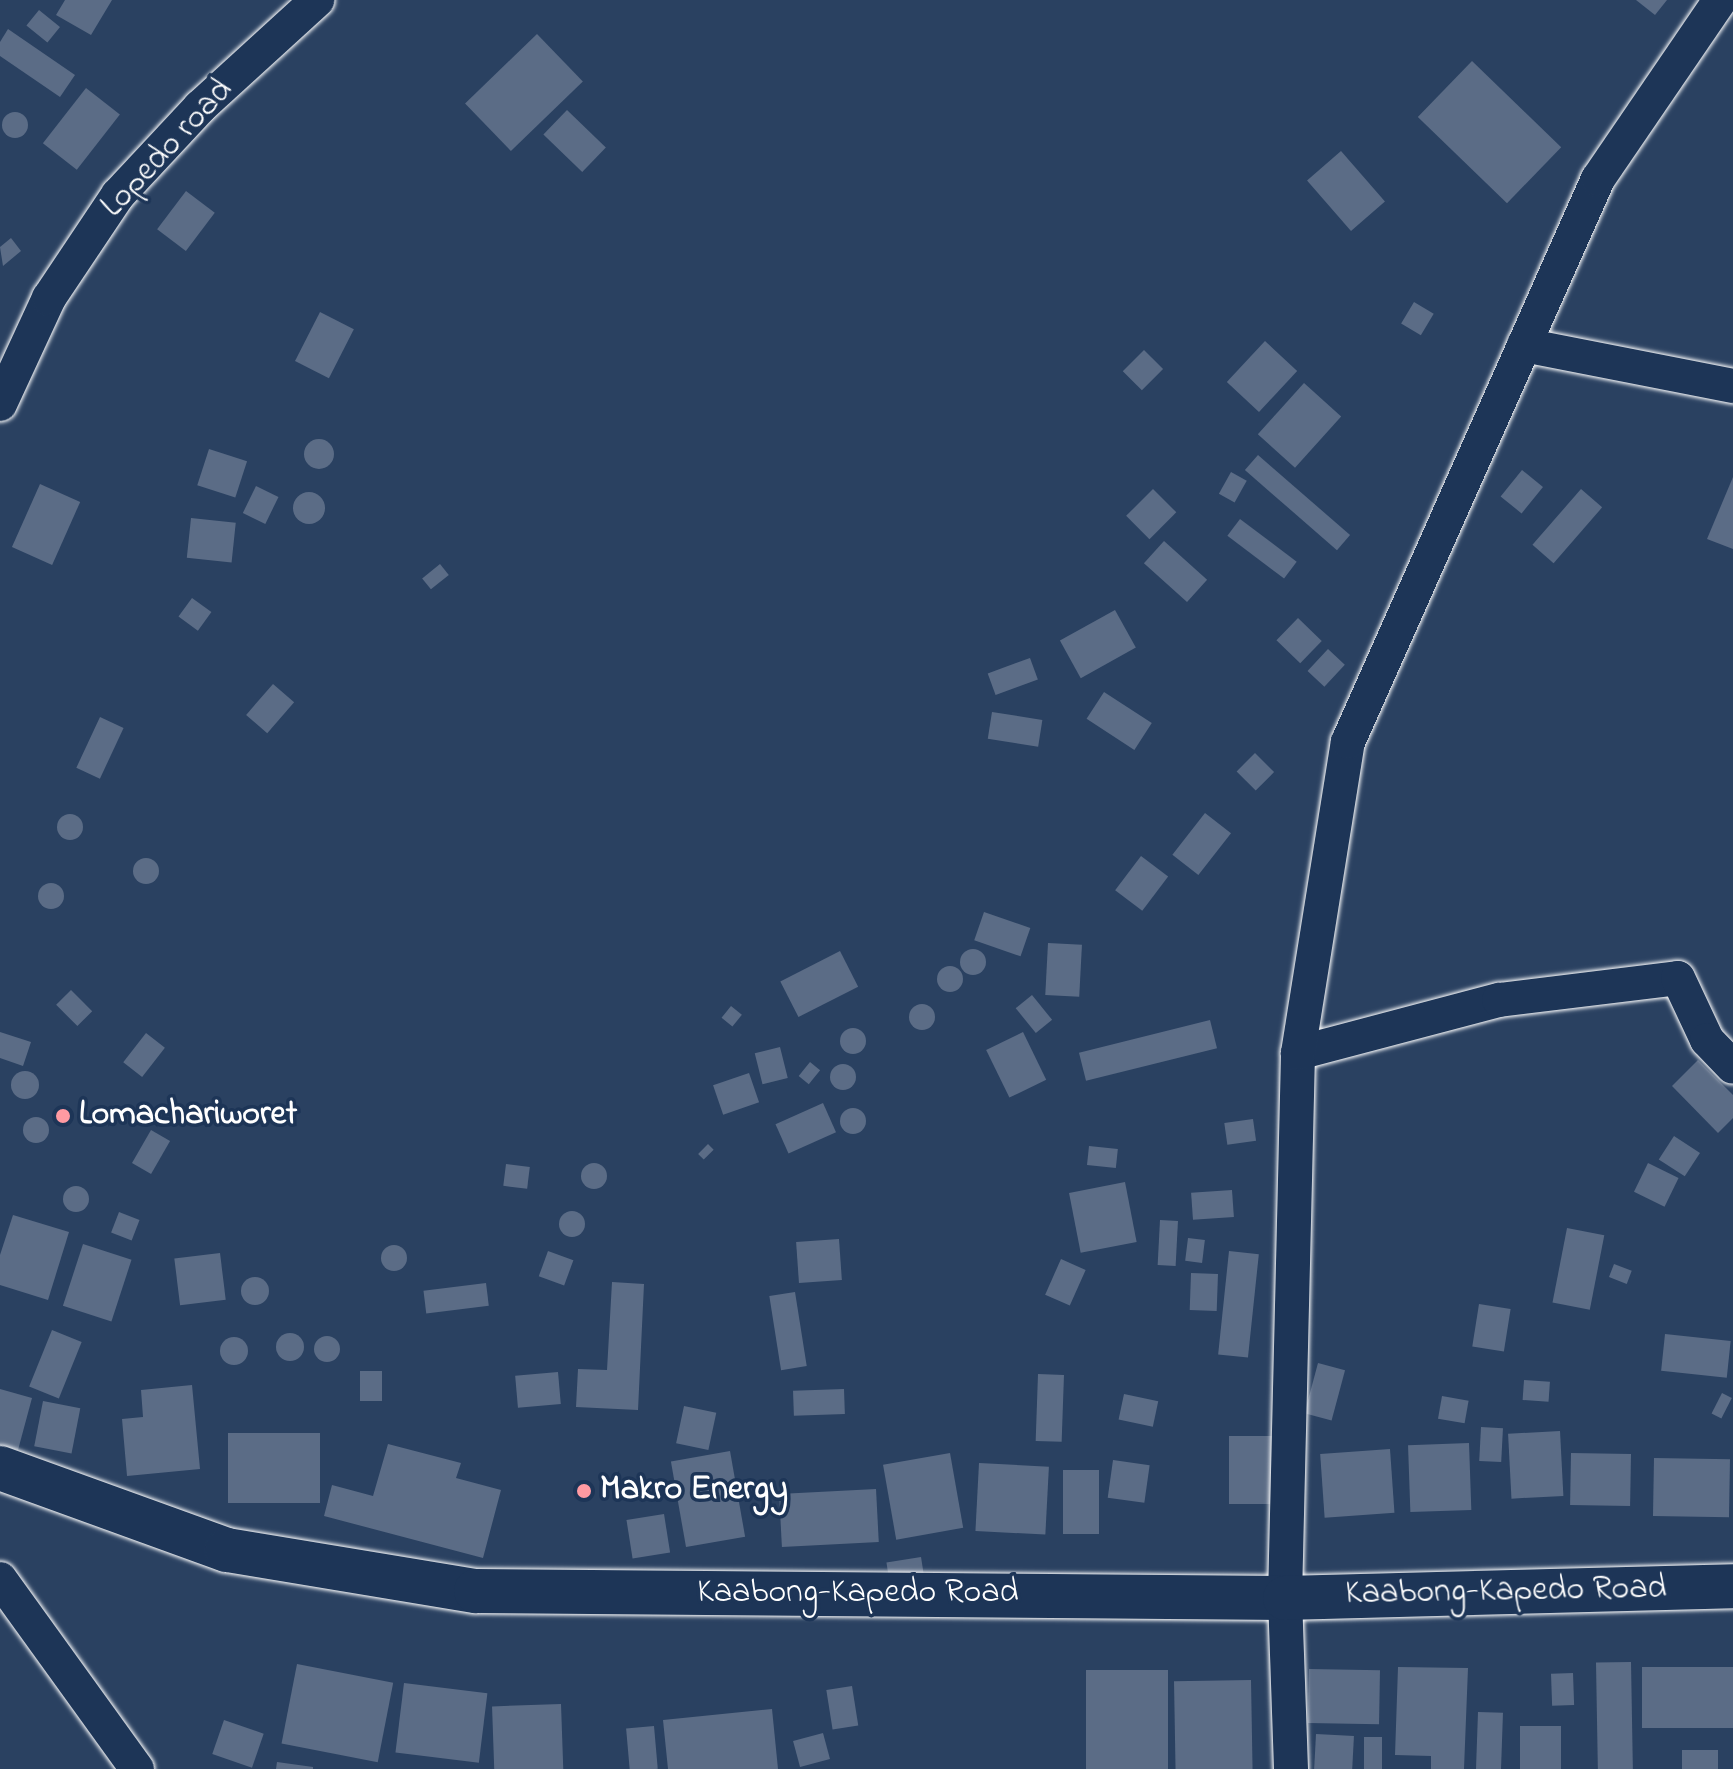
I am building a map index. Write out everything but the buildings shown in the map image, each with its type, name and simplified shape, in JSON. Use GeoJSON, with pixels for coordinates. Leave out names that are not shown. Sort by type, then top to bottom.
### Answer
{"type":"FeatureCollection","features":[{"type":"Feature","properties":{"kind":"main road","name":"Kaabong-Kapedo Road"},"geometry":{"type":"LineString","coordinates":[[0,1468],[227,1550],[476,1591],[1285,1598],[1733,1586]]}},
{"type":"Feature","properties":{"kind":"street","name":"Lopedo road"},"geometry":{"type":"LineString","coordinates":[[0,404],[49,298],[118,195],[200,107],[317,0]]}},
{"type":"Feature","properties":{"kind":"street"},"geometry":{"type":"LineString","coordinates":[[1291,1769],[1285,1598],[1298,1053],[1348,742],[1598,179],[1720,0]]}},
{"type":"Feature","properties":{"kind":"street"},"geometry":{"type":"LineString","coordinates":[[1524,345],[1733,386]]}},
{"type":"Feature","properties":{"kind":"street"},"geometry":{"type":"LineString","coordinates":[[1298,1053],[1499,1000],[1678,978],[1707,1040],[1733,1067]]}},
{"type":"Feature","properties":{"kind":"street"},"geometry":{"type":"LineString","coordinates":[[0,1579],[137,1769]]}},
{"type":"Feature","properties":{"kind":"place","name":"Lomachariworet"},"geometry":{"type":"Point","coordinates":[63,1116]}},
{"type":"Feature","properties":{"kind":"place","name":"Makro Energy"},"geometry":{"type":"Point","coordinates":[584,1491]}}]}
